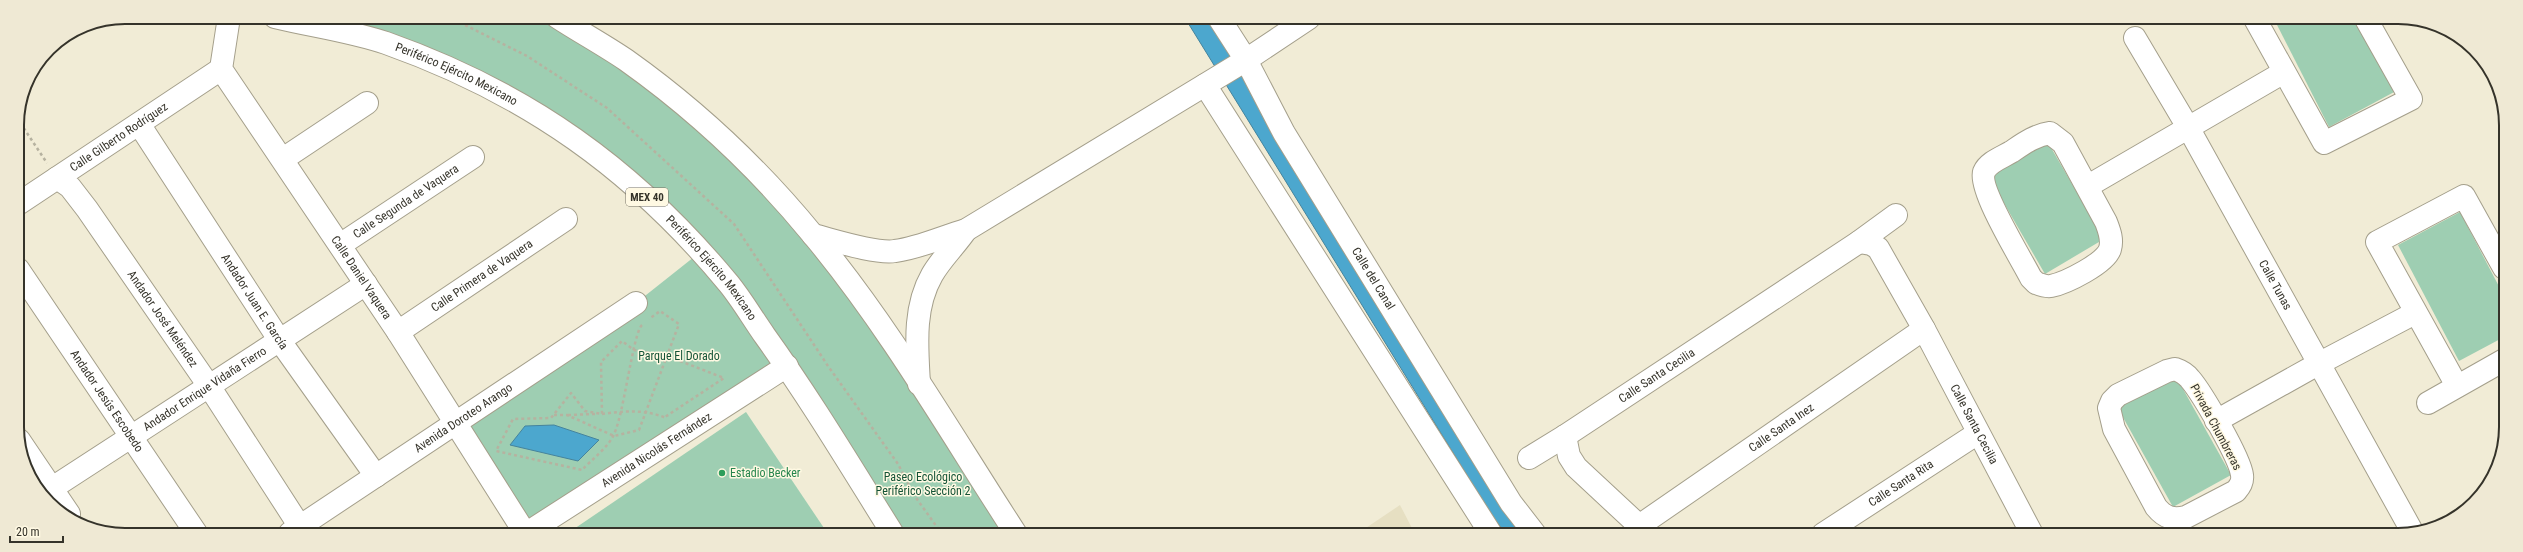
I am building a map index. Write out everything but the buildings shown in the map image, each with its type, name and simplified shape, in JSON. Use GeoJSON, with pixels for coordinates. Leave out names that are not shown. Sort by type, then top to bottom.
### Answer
{"type":"FeatureCollection","features":[{"type":"Feature","properties":{"kind":"main road"},"geometry":{"type":"LineString","coordinates":[[221,69],[228,24]]}},
{"type":"Feature","properties":{"kind":"main road","name":"Periférico Ejército Mexicano"},"geometry":{"type":"LineString","coordinates":[[306,24],[384,42],[449,68],[506,96],[569,133],[624,176],[680,228],[730,286],[787,366],[889,528]]}},
{"type":"Feature","properties":{"kind":"main road"},"geometry":{"type":"LineString","coordinates":[[568,24],[625,60],[684,105],[748,163],[813,235],[860,296],[1012,528]]}},
{"type":"Feature","properties":{"kind":"main road","name":"Calle del Canal"},"geometry":{"type":"LineString","coordinates":[[1223,24],[1246,60],[1284,133],[1511,503],[1530,528]]}},
{"type":"Feature","properties":{"kind":"main road"},"geometry":{"type":"LineString","coordinates":[[813,235],[858,246],[893,252],[966,230],[1246,60],[1300,24]]}},
{"type":"Feature","properties":{"kind":"main road"},"geometry":{"type":"LineString","coordinates":[[2258,24],[2324,143],[2411,100],[2369,24]]}},
{"type":"Feature","properties":{"kind":"main road","name":"Calle Tunas"},"geometry":{"type":"LineString","coordinates":[[2135,38],[2189,129],[2410,527]]}},
{"type":"Feature","properties":{"kind":"main road","name":"Calle Gilberto Rodríguez"},"geometry":{"type":"LineString","coordinates":[[24,200],[221,69]]}},
{"type":"Feature","properties":{"kind":"main road","name":"Calle Daniel Vaquera"},"geometry":{"type":"LineString","coordinates":[[221,69],[398,332],[523,528]]}},
{"type":"Feature","properties":{"kind":"main road"},"geometry":{"type":"LineString","coordinates":[[2088,186],[2189,129],[2284,72]]}},
{"type":"Feature","properties":{"kind":"main road"},"geometry":{"type":"LineString","coordinates":[[1205,85],[1487,528]]}},
{"type":"Feature","properties":{"kind":"main road"},"geometry":{"type":"LineString","coordinates":[[283,159],[367,103]]}},
{"type":"Feature","properties":{"kind":"main road","name":"Andador Juan E. García"},"geometry":{"type":"LineString","coordinates":[[139,124],[280,341],[376,476]]}},
{"type":"Feature","properties":{"kind":"main road"},"geometry":{"type":"LineString","coordinates":[[2050,133],[2063,143],[2088,186],[2111,236],[2110,248],[2106,257],[2098,264],[2060,283],[2051,286],[2036,283],[1986,190],[1983,180],[1984,171],[1990,164],[2033,138],[2050,133]]}},
{"type":"Feature","properties":{"kind":"main road","name":"Calle Segunda de Vaquera"},"geometry":{"type":"LineString","coordinates":[[340,245],[473,157]]}},
{"type":"Feature","properties":{"kind":"main road","name":"Andador José Meléndez"},"geometry":{"type":"LineString","coordinates":[[57,178],[70,187],[87,209],[209,386],[296,528]]}},
{"type":"Feature","properties":{"kind":"main road"},"geometry":{"type":"LineString","coordinates":[[2457,386],[2415,313],[2377,242],[2464,196],[2499,259]]}},
{"type":"Feature","properties":{"kind":"main road","name":"Calle Santa Cecilia"},"geometry":{"type":"LineString","coordinates":[[1529,458],[1565,436],[1859,242],[1896,214]]}},
{"type":"Feature","properties":{"kind":"main road","name":"Calle Primera de Vaquera"},"geometry":{"type":"LineString","coordinates":[[398,332],[566,219]]}},
{"type":"Feature","properties":{"kind":"main road"},"geometry":{"type":"LineString","coordinates":[[919,384],[917,328],[922,298],[932,274],[966,230]]}},
{"type":"Feature","properties":{"kind":"main road","name":"Calle Santa Cecilia"},"geometry":{"type":"LineString","coordinates":[[1859,242],[1871,244],[1878,248],[1924,329],[2026,528]]}},
{"type":"Feature","properties":{"kind":"main road","name":"Andador Jesús Escobedo"},"geometry":{"type":"LineString","coordinates":[[24,278],[193,528]]}},
{"type":"Feature","properties":{"kind":"main road","name":"Andador Enrique Vidaña Fierro"},"geometry":{"type":"LineString","coordinates":[[47,491],[366,284]]}},
{"type":"Feature","properties":{"kind":"main road","name":"Avenida Doroteo Arango"},"geometry":{"type":"LineString","coordinates":[[302,528],[456,422],[636,303]]}},
{"type":"Feature","properties":{"kind":"main road"},"geometry":{"type":"LineString","coordinates":[[2216,421],[2318,364],[2415,313]]}},
{"type":"Feature","properties":{"kind":"main road","name":"Calle Santa Inez"},"geometry":{"type":"LineString","coordinates":[[1647,528],[1924,329]]}},
{"type":"Feature","properties":{"kind":"main road"},"geometry":{"type":"LineString","coordinates":[[2428,403],[2499,363]]}},
{"type":"Feature","properties":{"kind":"main road","name":"Avenida Nicolás Fernández"},"geometry":{"type":"LineString","coordinates":[[534,528],[683,435],[787,366]]}},
{"type":"Feature","properties":{"kind":"main road","name":"Privada Chumbreras"},"geometry":{"type":"LineString","coordinates":[[2175,370],[2182,372],[2191,379],[2216,421],[2239,465],[2242,474],[2241,485],[2236,491],[2186,517],[2172,518],[2162,514],[2156,507],[2114,429],[2109,408],[2112,401],[2118,395],[2167,371],[2175,370]]}},
{"type":"Feature","properties":{"kind":"main road","name":"Calle Santa Rita"},"geometry":{"type":"LineString","coordinates":[[1832,528],[1978,433]]}},
{"type":"Feature","properties":{"kind":"main road"},"geometry":{"type":"LineString","coordinates":[[1565,436],[1570,456],[1576,467],[1642,528]]}},
{"type":"Feature","properties":{"kind":"main road"},"geometry":{"type":"LineString","coordinates":[[28,457],[47,491]]}},
{"type":"Feature","properties":{"kind":"path"},"geometry":{"type":"LineString","coordinates":[[24,128],[57,178]]}},
{"type":"Feature","properties":{"kind":"path"},"geometry":{"type":"LineString","coordinates":[[567,415],[614,436],[639,430],[644,412],[667,356],[678,324],[660,311],[640,326],[622,411],[614,436],[582,470],[496,450],[513,419],[551,418],[571,394],[585,411],[602,414]]}},
{"type":"Feature","properties":{"kind":"path"},"geometry":{"type":"LineString","coordinates":[[602,414],[601,362],[622,341],[634,350],[667,356],[724,378],[665,417]]}},
{"type":"Feature","properties":{"kind":"path"},"geometry":{"type":"LineString","coordinates":[[554,415],[602,414],[622,411],[644,412],[665,417],[683,435]]}},
{"type":"Feature","properties":{"kind":"shaded area"},"geometry":{"type":"Polygon","coordinates":[[[1400,505],[1412,528],[1366,528],[1400,505]]]}},
{"type":"Feature","properties":{"kind":"green space","name":"Paseo Ecológico Periférico Sección 2"},"geometry":{"type":"Polygon","coordinates":[[[315,24],[559,24],[683,112],[812,236],[1009,528],[893,528],[735,287],[566,128],[315,24]]]}},
{"type":"Feature","properties":{"kind":"green space"},"geometry":{"type":"Polygon","coordinates":[[[2277,24],[2359,24],[2396,91],[2329,127],[2277,24]]]}},
{"type":"Feature","properties":{"kind":"green space"},"geometry":{"type":"Polygon","coordinates":[[[2046,139],[2104,239],[2045,274],[1987,174],[2046,139]]]}},
{"type":"Feature","properties":{"kind":"green space"},"geometry":{"type":"Polygon","coordinates":[[[2460,212],[2499,286],[2499,340],[2459,361],[2398,245],[2460,212]]]}},
{"type":"Feature","properties":{"kind":"green space","name":"Parque El Dorado"},"geometry":{"type":"Polygon","coordinates":[[[694,257],[780,370],[534,528],[523,528],[456,422],[636,303],[694,257]]]}},
{"type":"Feature","properties":{"kind":"green space"},"geometry":{"type":"Polygon","coordinates":[[[2173,371],[2231,475],[2173,507],[2115,403],[2173,371]]]}},
{"type":"Feature","properties":{"kind":"green space","name":"Estadio Becker"},"geometry":{"type":"Polygon","coordinates":[[[746,412],[824,528],[575,528],[746,412]]]}},
{"type":"Feature","properties":{"kind":"water"},"geometry":{"type":"Polygon","coordinates":[[[1189,24],[1213,24],[1518,528],[1501,528],[1492,516],[1189,24]]]}},
{"type":"Feature","properties":{"kind":"water"},"geometry":{"type":"Polygon","coordinates":[[[554,425],[599,440],[578,461],[510,445],[525,426],[554,425]]]}},
{"type":"Feature","properties":{"kind":"place","name":"Estadio Becker"},"geometry":{"type":"Point","coordinates":[722,473]}}]}
